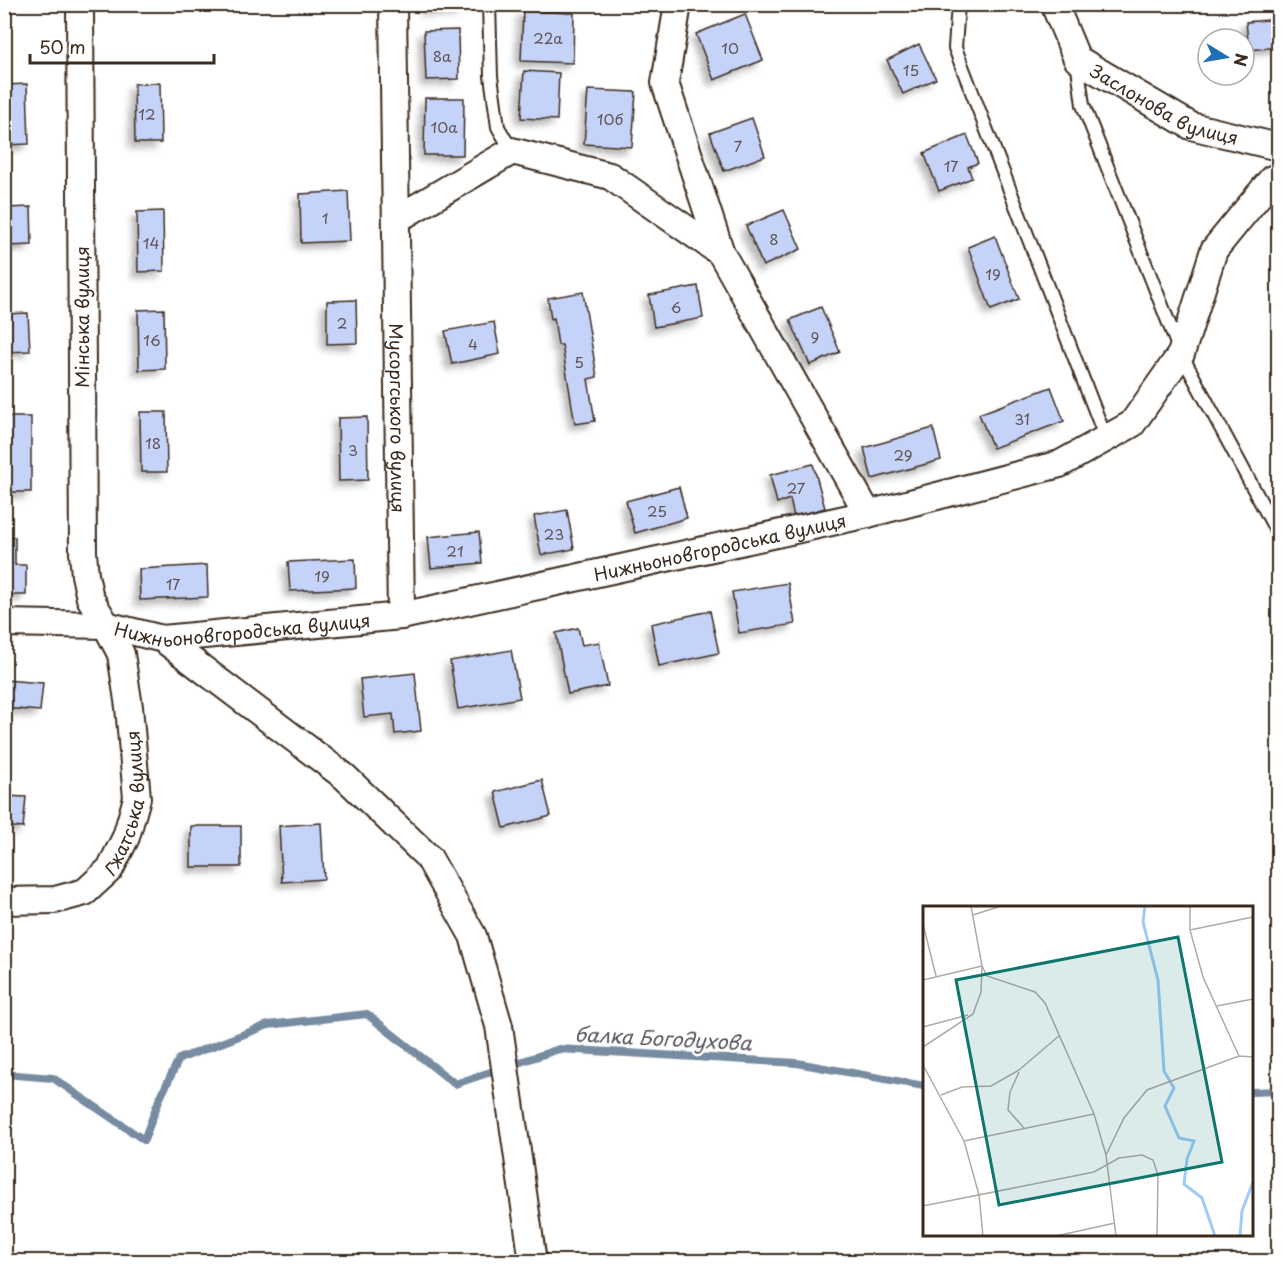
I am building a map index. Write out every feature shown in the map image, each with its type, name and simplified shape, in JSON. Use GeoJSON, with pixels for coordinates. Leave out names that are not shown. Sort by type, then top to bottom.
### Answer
{"type":"FeatureCollection","features":[{"type":"Feature","properties":{"kind":"street","name":"Мінська вулиця"},"geometry":{"type":"LineString","coordinates":[[80,4],[83,553],[90,598],[106,625]]}},
{"type":"Feature","properties":{"kind":"street","name":"Мусоргського вулиця"},"geometry":{"type":"LineString","coordinates":[[393,4],[401,616]]}},
{"type":"Feature","properties":{"kind":"street"},"geometry":{"type":"LineString","coordinates":[[678,4],[665,83],[721,253],[868,514]]}},
{"type":"Feature","properties":{"kind":"street","name":"Заслонова вулиця"},"geometry":{"type":"LineString","coordinates":[[1053,4],[1077,59],[1191,126],[1278,147]]}},
{"type":"Feature","properties":{"kind":"street"},"geometry":{"type":"LineString","coordinates":[[1074,4],[1077,59]]}},
{"type":"Feature","properties":{"kind":"street"},"geometry":{"type":"LineString","coordinates":[[397,219],[513,151],[610,176],[721,253]]}},
{"type":"Feature","properties":{"kind":"street","name":"Нижньоновгородська вулиця"},"geometry":{"type":"LineString","coordinates":[[4,623],[106,625],[163,639],[401,616],[868,514],[1060,464],[1132,424],[1181,354],[1214,250],[1272,179],[1278,177]]}},
{"type":"Feature","properties":{"kind":"street","name":"Гжатська вулиця"},"geometry":{"type":"LineString","coordinates":[[4,901],[56,900],[84,892],[110,869],[126,837],[137,798],[129,707],[121,654],[106,625]]}},
{"type":"Feature","properties":{"kind":"street"},"geometry":{"type":"LineString","coordinates":[[163,639],[345,777],[429,858],[473,936],[499,1026],[533,1262]]}},
{"type":"Feature","properties":{"kind":"lane"},"geometry":{"type":"LineString","coordinates":[[489,4],[491,76],[498,127],[513,151]]}},
{"type":"Feature","properties":{"kind":"lane"},"geometry":{"type":"LineString","coordinates":[[958,4],[955,48],[1107,439]]}},
{"type":"Feature","properties":{"kind":"lane"},"geometry":{"type":"LineString","coordinates":[[1077,59],[1083,105],[1181,354],[1278,534]]}},
{"type":"Feature","properties":{"kind":"building"},"geometry":{"type":"Polygon","coordinates":[[[426,4],[461,4],[460,11],[426,9],[426,4]]]}},
{"type":"Feature","properties":{"kind":"building"},"geometry":{"type":"Polygon","coordinates":[[[523,11],[574,13],[573,63],[521,61],[523,11]]]}},
{"type":"Feature","properties":{"kind":"building"},"geometry":{"type":"Polygon","coordinates":[[[745,14],[763,60],[714,80],[696,34],[745,14]]]}},
{"type":"Feature","properties":{"kind":"building"},"geometry":{"type":"Polygon","coordinates":[[[1278,19],[1278,47],[1256,49],[1256,27],[1247,27],[1246,22],[1278,19]]]}},
{"type":"Feature","properties":{"kind":"building"},"geometry":{"type":"Polygon","coordinates":[[[458,30],[459,79],[426,80],[424,31],[458,30]]]}},
{"type":"Feature","properties":{"kind":"building"},"geometry":{"type":"Polygon","coordinates":[[[919,44],[936,79],[903,94],[887,60],[919,44]]]}},
{"type":"Feature","properties":{"kind":"building"},"geometry":{"type":"Polygon","coordinates":[[[524,71],[559,73],[557,120],[521,118],[524,71]]]}},
{"type":"Feature","properties":{"kind":"building"},"geometry":{"type":"Polygon","coordinates":[[[160,83],[161,143],[135,143],[134,84],[160,83]]]}},
{"type":"Feature","properties":{"kind":"building"},"geometry":{"type":"Polygon","coordinates":[[[27,84],[29,144],[4,145],[4,85],[27,84]]]}},
{"type":"Feature","properties":{"kind":"building"},"geometry":{"type":"Polygon","coordinates":[[[588,90],[636,92],[632,147],[584,144],[588,90]]]}},
{"type":"Feature","properties":{"kind":"building"},"geometry":{"type":"Polygon","coordinates":[[[425,98],[464,98],[463,155],[424,155],[425,98]]]}},
{"type":"Feature","properties":{"kind":"building"},"geometry":{"type":"Polygon","coordinates":[[[752,118],[765,156],[724,171],[710,133],[752,118]]]}},
{"type":"Feature","properties":{"kind":"building"},"geometry":{"type":"Polygon","coordinates":[[[967,135],[978,163],[968,167],[972,178],[939,191],[924,153],[967,135]]]}},
{"type":"Feature","properties":{"kind":"building"},"geometry":{"type":"Polygon","coordinates":[[[348,191],[350,241],[301,243],[300,194],[348,191]]]}},
{"type":"Feature","properties":{"kind":"building"},"geometry":{"type":"Polygon","coordinates":[[[31,207],[32,245],[7,246],[5,208],[31,207]]]}},
{"type":"Feature","properties":{"kind":"building"},"geometry":{"type":"Polygon","coordinates":[[[784,210],[801,249],[763,266],[746,226],[784,210]]]}},
{"type":"Feature","properties":{"kind":"building"},"geometry":{"type":"Polygon","coordinates":[[[163,211],[164,271],[138,272],[137,212],[163,211]]]}},
{"type":"Feature","properties":{"kind":"building"},"geometry":{"type":"Polygon","coordinates":[[[995,236],[1019,299],[991,310],[968,247],[995,236]]]}},
{"type":"Feature","properties":{"kind":"building"},"geometry":{"type":"Polygon","coordinates":[[[698,286],[703,318],[654,327],[649,295],[698,286]]]}},
{"type":"Feature","properties":{"kind":"building"},"geometry":{"type":"Polygon","coordinates":[[[583,292],[597,377],[588,379],[595,421],[575,424],[562,345],[558,345],[548,298],[583,292]]]}},
{"type":"Feature","properties":{"kind":"building"},"geometry":{"type":"Polygon","coordinates":[[[356,300],[357,343],[327,344],[327,301],[356,300]]]}},
{"type":"Feature","properties":{"kind":"building"},"geometry":{"type":"Polygon","coordinates":[[[821,307],[840,352],[810,365],[790,320],[821,307]]]}},
{"type":"Feature","properties":{"kind":"building"},"geometry":{"type":"Polygon","coordinates":[[[164,309],[165,369],[139,370],[138,310],[164,309]]]}},
{"type":"Feature","properties":{"kind":"building"},"geometry":{"type":"Polygon","coordinates":[[[28,313],[30,351],[5,352],[4,314],[28,313]]]}},
{"type":"Feature","properties":{"kind":"building"},"geometry":{"type":"Polygon","coordinates":[[[494,322],[500,354],[452,364],[445,331],[494,322]]]}},
{"type":"Feature","properties":{"kind":"building"},"geometry":{"type":"Polygon","coordinates":[[[1051,387],[1064,421],[993,448],[979,414],[1051,387]]]}},
{"type":"Feature","properties":{"kind":"building"},"geometry":{"type":"Polygon","coordinates":[[[140,412],[166,412],[167,472],[141,472],[140,412]]]}},
{"type":"Feature","properties":{"kind":"building"},"geometry":{"type":"Polygon","coordinates":[[[4,417],[31,417],[31,492],[4,492],[4,417]]]}},
{"type":"Feature","properties":{"kind":"building"},"geometry":{"type":"Polygon","coordinates":[[[367,417],[368,480],[339,481],[338,418],[367,417]]]}},
{"type":"Feature","properties":{"kind":"building"},"geometry":{"type":"Polygon","coordinates":[[[933,428],[941,460],[872,479],[864,448],[933,428]]]}},
{"type":"Feature","properties":{"kind":"building"},"geometry":{"type":"Polygon","coordinates":[[[813,464],[825,508],[794,517],[790,499],[777,503],[770,475],[813,464]]]}},
{"type":"Feature","properties":{"kind":"building"},"geometry":{"type":"Polygon","coordinates":[[[679,487],[687,518],[635,533],[626,501],[679,487]]]}},
{"type":"Feature","properties":{"kind":"building"},"geometry":{"type":"Polygon","coordinates":[[[567,510],[574,549],[541,555],[534,516],[567,510]]]}},
{"type":"Feature","properties":{"kind":"building"},"geometry":{"type":"Polygon","coordinates":[[[479,532],[482,563],[431,568],[428,537],[479,532]]]}},
{"type":"Feature","properties":{"kind":"building"},"geometry":{"type":"Polygon","coordinates":[[[4,537],[15,537],[15,565],[26,565],[26,595],[4,595],[4,537]]]}},
{"type":"Feature","properties":{"kind":"building"},"geometry":{"type":"Polygon","coordinates":[[[355,559],[356,588],[290,591],[288,562],[355,559]]]}},
{"type":"Feature","properties":{"kind":"building"},"geometry":{"type":"Polygon","coordinates":[[[207,565],[208,597],[140,600],[139,569],[207,565]]]}},
{"type":"Feature","properties":{"kind":"building"},"geometry":{"type":"Polygon","coordinates":[[[788,583],[795,624],[739,633],[732,592],[788,583]]]}},
{"type":"Feature","properties":{"kind":"building"},"geometry":{"type":"Polygon","coordinates":[[[710,611],[719,653],[659,666],[651,624],[710,611]]]}},
{"type":"Feature","properties":{"kind":"building"},"geometry":{"type":"Polygon","coordinates":[[[578,628],[582,645],[599,642],[608,686],[568,694],[556,633],[578,628]]]}},
{"type":"Feature","properties":{"kind":"building"},"geometry":{"type":"Polygon","coordinates":[[[511,650],[520,698],[458,709],[450,661],[511,650]]]}},
{"type":"Feature","properties":{"kind":"building"},"geometry":{"type":"Polygon","coordinates":[[[415,673],[421,731],[395,734],[393,714],[364,717],[360,679],[415,673]]]}},
{"type":"Feature","properties":{"kind":"building"},"geometry":{"type":"Polygon","coordinates":[[[4,680],[43,683],[40,711],[4,708],[4,680]]]}},
{"type":"Feature","properties":{"kind":"building"},"geometry":{"type":"Polygon","coordinates":[[[542,780],[551,816],[504,828],[495,792],[542,780]]]}},
{"type":"Feature","properties":{"kind":"building"},"geometry":{"type":"Polygon","coordinates":[[[4,796],[26,797],[23,828],[4,826],[4,796]]]}},
{"type":"Feature","properties":{"kind":"building"},"geometry":{"type":"Polygon","coordinates":[[[321,823],[324,879],[282,882],[279,826],[321,823]]]}},
{"type":"Feature","properties":{"kind":"building"},"geometry":{"type":"Polygon","coordinates":[[[191,826],[241,826],[241,867],[191,867],[191,826]]]}},
{"type":"Feature","properties":{"kind":"waterway","name":"балка Богодухова"},"geometry":{"type":"LineString","coordinates":[[4,1074],[53,1078],[144,1140],[159,1100],[179,1059],[268,1025],[367,1014],[455,1084],[559,1049],[797,1063],[923,1086]]}},
{"type":"Feature","properties":{"kind":"waterway","name":"балка Богодухова"},"geometry":{"type":"LineString","coordinates":[[1253,1092],[1278,1091]]}}]}
